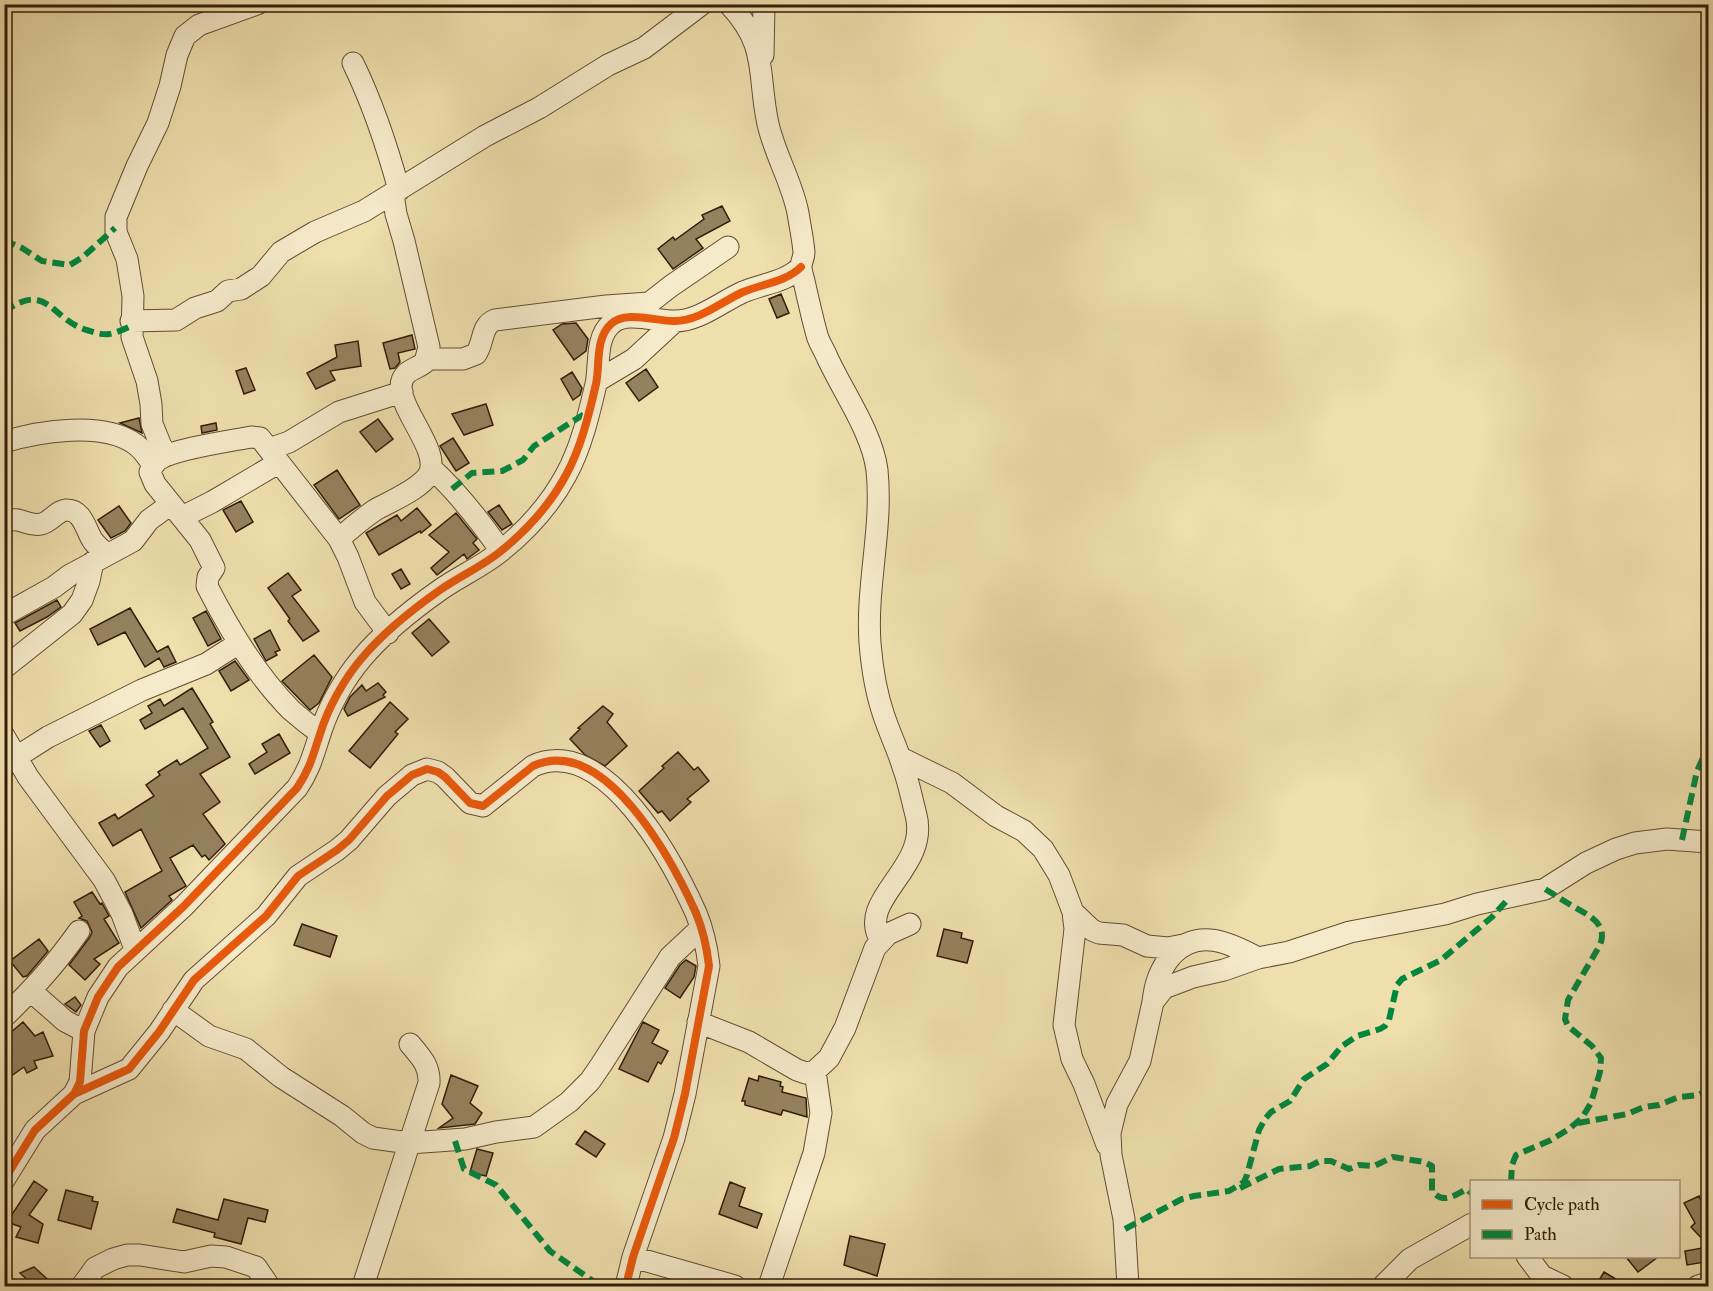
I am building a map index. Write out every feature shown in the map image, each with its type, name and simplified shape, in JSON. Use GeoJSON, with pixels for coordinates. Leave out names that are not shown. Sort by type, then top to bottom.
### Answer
{"type":"FeatureCollection","features":[{"type":"Feature","properties":{"kind":"street"},"geometry":{"type":"LineString","coordinates":[[161,460],[161,446],[152,424],[149,391],[135,348],[132,321],[133,296],[127,260],[116,232],[115,222],[158,123],[177,55],[185,36],[193,28],[256,4]]}},
{"type":"Feature","properties":{"kind":"street"},"geometry":{"type":"LineString","coordinates":[[132,321],[180,319],[195,308],[217,301],[228,291],[244,288],[261,276],[281,252],[315,232],[364,211],[485,136],[539,108],[608,65],[644,48],[702,4]]}},
{"type":"Feature","properties":{"kind":"street"},"geometry":{"type":"LineString","coordinates":[[729,4],[751,33],[761,65],[768,126],[789,179],[797,211],[804,252],[801,267],[818,339],[870,443],[876,469],[877,531],[870,590],[870,643],[876,688],[884,717],[901,758],[916,816],[918,839],[908,863],[884,896],[877,912],[874,927],[880,941]]}},
{"type":"Feature","properties":{"kind":"street"},"geometry":{"type":"LineString","coordinates":[[761,65],[765,49],[764,4]]}},
{"type":"Feature","properties":{"kind":"street"},"geometry":{"type":"LineString","coordinates":[[339,539],[358,522],[424,480],[431,468],[429,452],[410,415],[402,392],[405,375],[423,364],[427,359],[429,347],[396,214],[396,192],[383,133],[353,63]]}},
{"type":"Feature","properties":{"kind":"street"},"geometry":{"type":"LineString","coordinates":[[632,317],[648,303],[728,247]]}},
{"type":"Feature","properties":{"kind":"street"},"geometry":{"type":"LineString","coordinates":[[74,1094],[80,1082],[84,1031],[98,997],[118,967],[184,906],[297,788],[311,764],[320,733],[335,700],[362,657],[440,590],[501,551],[531,523],[552,498],[567,474],[578,449],[597,381],[598,362],[605,332],[615,320],[632,317],[674,322],[712,310],[744,291],[792,274],[801,267]]}},
{"type":"Feature","properties":{"kind":"street"},"geometry":{"type":"LineString","coordinates":[[427,359],[463,359],[476,354],[486,326],[495,320],[648,303]]}},
{"type":"Feature","properties":{"kind":"street"},"geometry":{"type":"LineString","coordinates":[[597,381],[634,359],[674,322]]}},
{"type":"Feature","properties":{"kind":"street"},"geometry":{"type":"LineString","coordinates":[[4,615],[138,537],[142,527],[149,520],[176,510],[212,502],[290,442],[339,412],[402,392]]}},
{"type":"Feature","properties":{"kind":"street"},"geometry":{"type":"LineString","coordinates":[[4,442],[58,432],[96,431],[120,436],[161,460]]}},
{"type":"Feature","properties":{"kind":"street"},"geometry":{"type":"LineString","coordinates":[[320,733],[293,712],[275,693],[239,643],[207,586],[208,577],[214,568],[207,551],[151,477],[150,472],[161,460],[254,436],[260,438],[339,539],[365,602],[388,633]]}},
{"type":"Feature","properties":{"kind":"street"},"geometry":{"type":"LineString","coordinates":[[431,468],[449,484],[501,551]]}},
{"type":"Feature","properties":{"kind":"street"},"geometry":{"type":"LineString","coordinates":[[4,522],[16,518],[42,524],[64,511],[75,512],[79,515],[100,558],[72,614],[4,668]]}},
{"type":"Feature","properties":{"kind":"street"},"geometry":{"type":"LineString","coordinates":[[11,761],[48,737],[142,690],[206,664],[239,643]]}},
{"type":"Feature","properties":{"kind":"street"},"geometry":{"type":"LineString","coordinates":[[4,736],[11,761],[28,777],[104,880],[122,914],[135,950]]}},
{"type":"Feature","properties":{"kind":"street"},"geometry":{"type":"LineString","coordinates":[[901,758],[952,783],[996,816],[1024,831],[1043,849],[1053,864],[1073,912],[1075,929],[1064,1025],[1072,1059],[1111,1155]]}},
{"type":"Feature","properties":{"kind":"street"},"geometry":{"type":"LineString","coordinates":[[4,1180],[34,1130],[74,1094],[129,1070],[159,1032],[194,980],[266,916],[298,876],[349,840],[401,783],[420,771],[427,769],[438,772],[470,802],[480,806],[488,804],[533,766],[542,762],[565,762],[596,772],[611,785],[658,843],[675,870],[701,927],[709,966],[685,1094],[674,1138],[633,1257],[626,1287]]}},
{"type":"Feature","properties":{"kind":"street"},"geometry":{"type":"LineString","coordinates":[[1153,1002],[1164,988],[1177,982],[1224,970],[1258,958],[1289,952],[1350,933],[1445,914],[1477,903],[1545,889],[1586,863],[1635,843],[1667,839],[1708,842]]}},
{"type":"Feature","properties":{"kind":"street"},"geometry":{"type":"LineString","coordinates":[[1073,912],[1092,930],[1099,933],[1123,935],[1147,946],[1168,948],[1193,940],[1213,940],[1239,948],[1258,958]]}},
{"type":"Feature","properties":{"kind":"street"},"geometry":{"type":"LineString","coordinates":[[698,1022],[748,1042],[797,1070],[806,1073],[815,1071],[829,1058],[845,1028],[861,990],[870,958],[880,941],[888,934],[910,924]]}},
{"type":"Feature","properties":{"kind":"street"},"geometry":{"type":"LineString","coordinates":[[173,1010],[209,1036],[232,1042],[246,1049],[280,1077],[374,1138],[409,1143],[465,1139],[534,1127],[569,1102],[590,1081],[670,957],[701,927]]}},
{"type":"Feature","properties":{"kind":"street"},"geometry":{"type":"LineString","coordinates":[[5,1014],[32,992],[79,931]]}},
{"type":"Feature","properties":{"kind":"street"},"geometry":{"type":"LineString","coordinates":[[1128,1287],[1124,1219],[1111,1155],[1111,1122],[1117,1104],[1140,1061],[1156,980],[1162,969],[1183,945]]}},
{"type":"Feature","properties":{"kind":"street"},"geometry":{"type":"LineString","coordinates":[[32,992],[65,1021],[84,1031]]}},
{"type":"Feature","properties":{"kind":"street"},"geometry":{"type":"LineString","coordinates":[[363,1287],[429,1083],[430,1073],[424,1061],[410,1044]]}},
{"type":"Feature","properties":{"kind":"street"},"geometry":{"type":"LineString","coordinates":[[769,1287],[814,1153],[821,1113],[815,1071]]}},
{"type":"Feature","properties":{"kind":"street"},"geometry":{"type":"LineString","coordinates":[[1381,1286],[1410,1259],[1470,1225]]}},
{"type":"Feature","properties":{"kind":"street"},"geometry":{"type":"LineString","coordinates":[[82,1287],[95,1268],[127,1255],[184,1262],[211,1256],[226,1257],[256,1267],[269,1287]]}},
{"type":"Feature","properties":{"kind":"street"},"geometry":{"type":"LineString","coordinates":[[633,1257],[735,1287]]}},
{"type":"Feature","properties":{"kind":"street"},"geometry":{"type":"LineString","coordinates":[[1528,1258],[1542,1276],[1563,1287]]}},
{"type":"Feature","properties":{"kind":"street"},"geometry":{"type":"LineString","coordinates":[[1698,1287],[1708,1283]]}},
{"type":"Feature","properties":{"kind":"building"},"geometry":{"type":"Polygon","coordinates":[[[722,206],[730,221],[696,239],[703,248],[673,269],[658,249],[673,237],[675,240],[704,219],[702,215],[722,206]]]}},
{"type":"Feature","properties":{"kind":"building"},"geometry":{"type":"Polygon","coordinates":[[[781,294],[789,313],[777,318],[769,299],[781,294]]]}},
{"type":"Feature","properties":{"kind":"building"},"geometry":{"type":"Polygon","coordinates":[[[576,323],[588,339],[586,351],[574,360],[553,330],[562,324],[576,323]]]}},
{"type":"Feature","properties":{"kind":"building"},"geometry":{"type":"Polygon","coordinates":[[[412,335],[415,349],[398,353],[400,362],[395,368],[390,369],[383,343],[412,335]]]}},
{"type":"Feature","properties":{"kind":"building"},"geometry":{"type":"Polygon","coordinates":[[[358,341],[361,366],[330,371],[335,380],[316,389],[307,373],[337,357],[335,345],[358,341]]]}},
{"type":"Feature","properties":{"kind":"building"},"geometry":{"type":"Polygon","coordinates":[[[246,368],[255,390],[244,394],[236,371],[246,368]]]}},
{"type":"Feature","properties":{"kind":"building"},"geometry":{"type":"Polygon","coordinates":[[[646,369],[658,387],[639,401],[626,383],[646,369]]]}},
{"type":"Feature","properties":{"kind":"building"},"geometry":{"type":"Polygon","coordinates":[[[572,372],[582,388],[580,395],[573,400],[561,379],[572,372]]]}},
{"type":"Feature","properties":{"kind":"building"},"geometry":{"type":"Polygon","coordinates":[[[486,404],[493,425],[464,435],[452,414],[486,404]]]}},
{"type":"Feature","properties":{"kind":"building"},"geometry":{"type":"Polygon","coordinates":[[[139,418],[142,433],[120,423],[139,418]]]}},
{"type":"Feature","properties":{"kind":"building"},"geometry":{"type":"Polygon","coordinates":[[[378,419],[393,439],[376,452],[360,432],[378,419]]]}},
{"type":"Feature","properties":{"kind":"building"},"geometry":{"type":"Polygon","coordinates":[[[216,423],[217,430],[202,433],[201,426],[216,423]]]}},
{"type":"Feature","properties":{"kind":"building"},"geometry":{"type":"Polygon","coordinates":[[[453,438],[469,463],[456,471],[440,446],[453,438]]]}},
{"type":"Feature","properties":{"kind":"building"},"geometry":{"type":"Polygon","coordinates":[[[337,470],[360,505],[339,519],[314,485],[337,470]]]}},
{"type":"Feature","properties":{"kind":"building"},"geometry":{"type":"Polygon","coordinates":[[[241,501],[253,522],[236,532],[223,510],[241,501]]]}},
{"type":"Feature","properties":{"kind":"building"},"geometry":{"type":"Polygon","coordinates":[[[499,505],[512,524],[502,530],[488,512],[499,505]]]}},
{"type":"Feature","properties":{"kind":"building"},"geometry":{"type":"Polygon","coordinates":[[[119,506],[131,523],[125,531],[111,538],[98,520],[119,506]]]}},
{"type":"Feature","properties":{"kind":"building"},"geometry":{"type":"Polygon","coordinates":[[[417,508],[431,525],[421,533],[420,531],[379,555],[366,533],[397,515],[401,521],[417,508]]]}},
{"type":"Feature","properties":{"kind":"building"},"geometry":{"type":"Polygon","coordinates":[[[456,513],[477,539],[473,543],[479,550],[467,559],[464,554],[437,575],[431,568],[449,552],[429,535],[456,513]]]}},
{"type":"Feature","properties":{"kind":"building"},"geometry":{"type":"Polygon","coordinates":[[[401,569],[410,584],[401,589],[392,574],[401,569]]]}},
{"type":"Feature","properties":{"kind":"building"},"geometry":{"type":"Polygon","coordinates":[[[288,573],[301,590],[292,596],[319,631],[303,641],[268,588],[288,573]]]}},
{"type":"Feature","properties":{"kind":"building"},"geometry":{"type":"Polygon","coordinates":[[[57,600],[61,607],[20,631],[15,623],[57,600]]]}},
{"type":"Feature","properties":{"kind":"building"},"geometry":{"type":"Polygon","coordinates":[[[130,608],[157,652],[168,646],[176,662],[164,667],[159,658],[145,667],[125,632],[98,645],[90,629],[130,608]]]}},
{"type":"Feature","properties":{"kind":"building"},"geometry":{"type":"Polygon","coordinates":[[[206,611],[221,639],[208,646],[193,618],[206,611]]]}},
{"type":"Feature","properties":{"kind":"building"},"geometry":{"type":"Polygon","coordinates":[[[429,619],[449,642],[432,656],[412,633],[429,619]]]}},
{"type":"Feature","properties":{"kind":"building"},"geometry":{"type":"Polygon","coordinates":[[[270,630],[280,650],[275,652],[277,655],[266,661],[254,639],[270,630]]]}},
{"type":"Feature","properties":{"kind":"building"},"geometry":{"type":"Polygon","coordinates":[[[314,655],[332,677],[319,703],[310,710],[282,681],[314,655]]]}},
{"type":"Feature","properties":{"kind":"building"},"geometry":{"type":"Polygon","coordinates":[[[235,661],[249,680],[231,691],[219,671],[235,661]]]}},
{"type":"Feature","properties":{"kind":"building"},"geometry":{"type":"Polygon","coordinates":[[[378,683],[386,692],[383,695],[385,697],[348,716],[344,709],[350,697],[362,685],[366,691],[378,683]]]}},
{"type":"Feature","properties":{"kind":"building"},"geometry":{"type":"Polygon","coordinates":[[[192,688],[213,722],[210,724],[230,757],[200,774],[220,802],[203,814],[225,844],[209,860],[205,855],[202,857],[193,845],[170,858],[186,886],[169,896],[172,900],[141,928],[125,892],[162,871],[141,829],[113,846],[99,823],[115,814],[118,819],[154,796],[146,785],[160,775],[158,772],[177,760],[180,765],[208,748],[183,708],[145,729],[140,720],[152,713],[148,706],[160,699],[164,706],[192,688]]]}},
{"type":"Feature","properties":{"kind":"building"},"geometry":{"type":"Polygon","coordinates":[[[390,702],[408,719],[395,732],[398,734],[370,768],[349,751],[390,702]]]}},
{"type":"Feature","properties":{"kind":"building"},"geometry":{"type":"Polygon","coordinates":[[[603,706],[613,714],[607,722],[627,746],[605,766],[585,755],[570,739],[580,729],[578,728],[603,706]]]}},
{"type":"Feature","properties":{"kind":"building"},"geometry":{"type":"Polygon","coordinates":[[[101,725],[110,741],[100,747],[89,731],[101,725]]]}},
{"type":"Feature","properties":{"kind":"building"},"geometry":{"type":"Polygon","coordinates":[[[279,734],[290,753],[255,774],[249,764],[267,752],[262,744],[279,734]]]}},
{"type":"Feature","properties":{"kind":"building"},"geometry":{"type":"Polygon","coordinates":[[[678,752],[694,770],[698,767],[709,781],[687,799],[691,802],[670,821],[662,811],[658,813],[639,791],[678,752]]]}},
{"type":"Feature","properties":{"kind":"building"},"geometry":{"type":"Polygon","coordinates":[[[92,892],[100,904],[102,903],[109,916],[104,919],[119,943],[94,959],[100,964],[85,980],[69,965],[92,932],[87,921],[79,918],[82,916],[74,902],[92,892]]]}},
{"type":"Feature","properties":{"kind":"building"},"geometry":{"type":"Polygon","coordinates":[[[302,924],[337,936],[330,957],[294,945],[302,924]]]}},
{"type":"Feature","properties":{"kind":"building"},"geometry":{"type":"Polygon","coordinates":[[[944,929],[962,933],[961,938],[973,941],[967,963],[937,956],[944,929]]]}},
{"type":"Feature","properties":{"kind":"building"},"geometry":{"type":"Polygon","coordinates":[[[39,939],[48,951],[27,976],[23,977],[10,961],[39,939]]]}},
{"type":"Feature","properties":{"kind":"building"},"geometry":{"type":"Polygon","coordinates":[[[686,960],[696,966],[694,977],[680,998],[665,988],[680,965],[686,960]]]}},
{"type":"Feature","properties":{"kind":"building"},"geometry":{"type":"Polygon","coordinates":[[[75,997],[81,1005],[76,1012],[65,1004],[75,997]]]}},
{"type":"Feature","properties":{"kind":"building"},"geometry":{"type":"Polygon","coordinates":[[[23,1022],[35,1036],[43,1032],[53,1056],[34,1061],[37,1068],[27,1073],[24,1067],[4,1081],[4,1038],[23,1022]]]}},
{"type":"Feature","properties":{"kind":"building"},"geometry":{"type":"Polygon","coordinates":[[[643,1022],[659,1030],[652,1043],[668,1051],[661,1064],[658,1062],[648,1082],[619,1069],[643,1022]]]}},
{"type":"Feature","properties":{"kind":"building"},"geometry":{"type":"Polygon","coordinates":[[[451,1075],[478,1086],[470,1103],[482,1113],[475,1124],[439,1128],[453,1118],[442,1104],[451,1075]]]}},
{"type":"Feature","properties":{"kind":"building"},"geometry":{"type":"Polygon","coordinates":[[[759,1076],[781,1082],[782,1092],[806,1098],[807,1117],[783,1110],[781,1115],[745,1105],[745,1101],[742,1101],[749,1078],[758,1081],[759,1076]]]}},
{"type":"Feature","properties":{"kind":"building"},"geometry":{"type":"Polygon","coordinates":[[[585,1131],[605,1144],[596,1157],[576,1144],[585,1131]]]}},
{"type":"Feature","properties":{"kind":"building"},"geometry":{"type":"Polygon","coordinates":[[[477,1149],[493,1153],[486,1176],[470,1172],[477,1149]]]}},
{"type":"Feature","properties":{"kind":"building"},"geometry":{"type":"Polygon","coordinates":[[[34,1181],[47,1190],[29,1215],[43,1224],[38,1243],[16,1237],[21,1227],[7,1222],[34,1181]]]}},
{"type":"Feature","properties":{"kind":"building"},"geometry":{"type":"Polygon","coordinates":[[[730,1182],[745,1188],[739,1206],[762,1214],[757,1228],[719,1214],[730,1182]]]}},
{"type":"Feature","properties":{"kind":"building"},"geometry":{"type":"Polygon","coordinates":[[[66,1190],[93,1197],[92,1201],[98,1202],[91,1229],[58,1220],[66,1190]]]}},
{"type":"Feature","properties":{"kind":"building"},"geometry":{"type":"Polygon","coordinates":[[[1699,1196],[1708,1215],[1708,1245],[1691,1227],[1695,1223],[1684,1203],[1699,1196]]]}},
{"type":"Feature","properties":{"kind":"building"},"geometry":{"type":"Polygon","coordinates":[[[224,1199],[268,1210],[265,1222],[248,1218],[241,1244],[214,1237],[215,1233],[173,1222],[177,1209],[218,1220],[224,1199]]]}},
{"type":"Feature","properties":{"kind":"building"},"geometry":{"type":"Polygon","coordinates":[[[850,1236],[885,1244],[877,1276],[844,1265],[850,1236]]]}},
{"type":"Feature","properties":{"kind":"building"},"geometry":{"type":"Polygon","coordinates":[[[1702,1248],[1705,1262],[1687,1265],[1685,1251],[1702,1248]]]}},
{"type":"Feature","properties":{"kind":"building"},"geometry":{"type":"Polygon","coordinates":[[[1627,1258],[1657,1258],[1638,1272],[1627,1258]]]}},
{"type":"Feature","properties":{"kind":"building"},"geometry":{"type":"Polygon","coordinates":[[[34,1267],[56,1287],[35,1287],[20,1273],[34,1267]]]}},
{"type":"Feature","properties":{"kind":"building"},"geometry":{"type":"Polygon","coordinates":[[[1604,1272],[1629,1287],[1595,1287],[1604,1272]]]}},
{"type":"Feature","properties":{"kind":"marked path"},"geometry":{"type":"LineString","coordinates":[[4,240],[42,261],[70,265],[83,257],[115,228]]}},
{"type":"Feature","properties":{"kind":"marked path"},"geometry":{"type":"LineString","coordinates":[[4,312],[19,303],[31,300],[49,305],[77,326],[97,333],[112,333],[131,326]]}},
{"type":"Feature","properties":{"kind":"marked path"},"geometry":{"type":"LineString","coordinates":[[452,489],[472,473],[502,471],[523,460],[534,446],[589,411]]}},
{"type":"Feature","properties":{"kind":"marked path"},"geometry":{"type":"LineString","coordinates":[[1682,840],[1697,771],[1708,747]]}},
{"type":"Feature","properties":{"kind":"marked path"},"geometry":{"type":"LineString","coordinates":[[1511,1180],[1512,1165],[1516,1155],[1551,1140],[1582,1118],[1591,1103],[1600,1072],[1601,1058],[1592,1046],[1568,1026],[1565,1019],[1568,1000],[1600,945],[1602,931],[1591,917],[1545,889]]}},
{"type":"Feature","properties":{"kind":"marked path"},"geometry":{"type":"LineString","coordinates":[[1125,1229],[1182,1199],[1229,1191],[1244,1182],[1259,1130],[1271,1112],[1290,1101],[1304,1079],[1327,1064],[1342,1046],[1357,1036],[1385,1026],[1389,1020],[1397,985],[1402,979],[1441,960],[1492,917],[1509,898]]}},
{"type":"Feature","properties":{"kind":"marked path"},"geometry":{"type":"LineString","coordinates":[[1578,1123],[1627,1114],[1679,1097],[1698,1095],[1708,1090]]}},
{"type":"Feature","properties":{"kind":"marked path"},"geometry":{"type":"LineString","coordinates":[[455,1141],[464,1169],[496,1185],[550,1251],[600,1286]]}},
{"type":"Feature","properties":{"kind":"marked path"},"geometry":{"type":"LineString","coordinates":[[1240,1188],[1279,1169],[1310,1166],[1320,1161],[1331,1161],[1349,1169],[1359,1165],[1374,1166],[1393,1157],[1424,1162],[1432,1166],[1432,1191],[1436,1195],[1449,1198],[1467,1189],[1470,1192]]}},
{"type":"Feature","properties":{"kind":"cycle path"},"geometry":{"type":"LineString","coordinates":[[4,1180],[35,1130],[74,1094],[80,1082],[84,1031],[98,997],[118,967],[184,906],[297,788],[308,768],[332,704],[355,666],[409,613],[511,543],[538,516],[553,496],[571,465],[580,442],[596,384],[600,344],[611,324],[617,320],[632,317],[673,321],[691,318],[743,292],[788,276],[801,267]]}},
{"type":"Feature","properties":{"kind":"cycle path"},"geometry":{"type":"LineString","coordinates":[[74,1094],[129,1069],[159,1032],[194,980],[266,916],[298,876],[349,840],[387,796],[412,775],[427,769],[438,772],[470,803],[483,806],[533,766],[560,761],[586,768],[610,785],[633,808],[653,835],[696,913],[709,966],[685,1094],[674,1138],[633,1257],[626,1286]]}}]}
